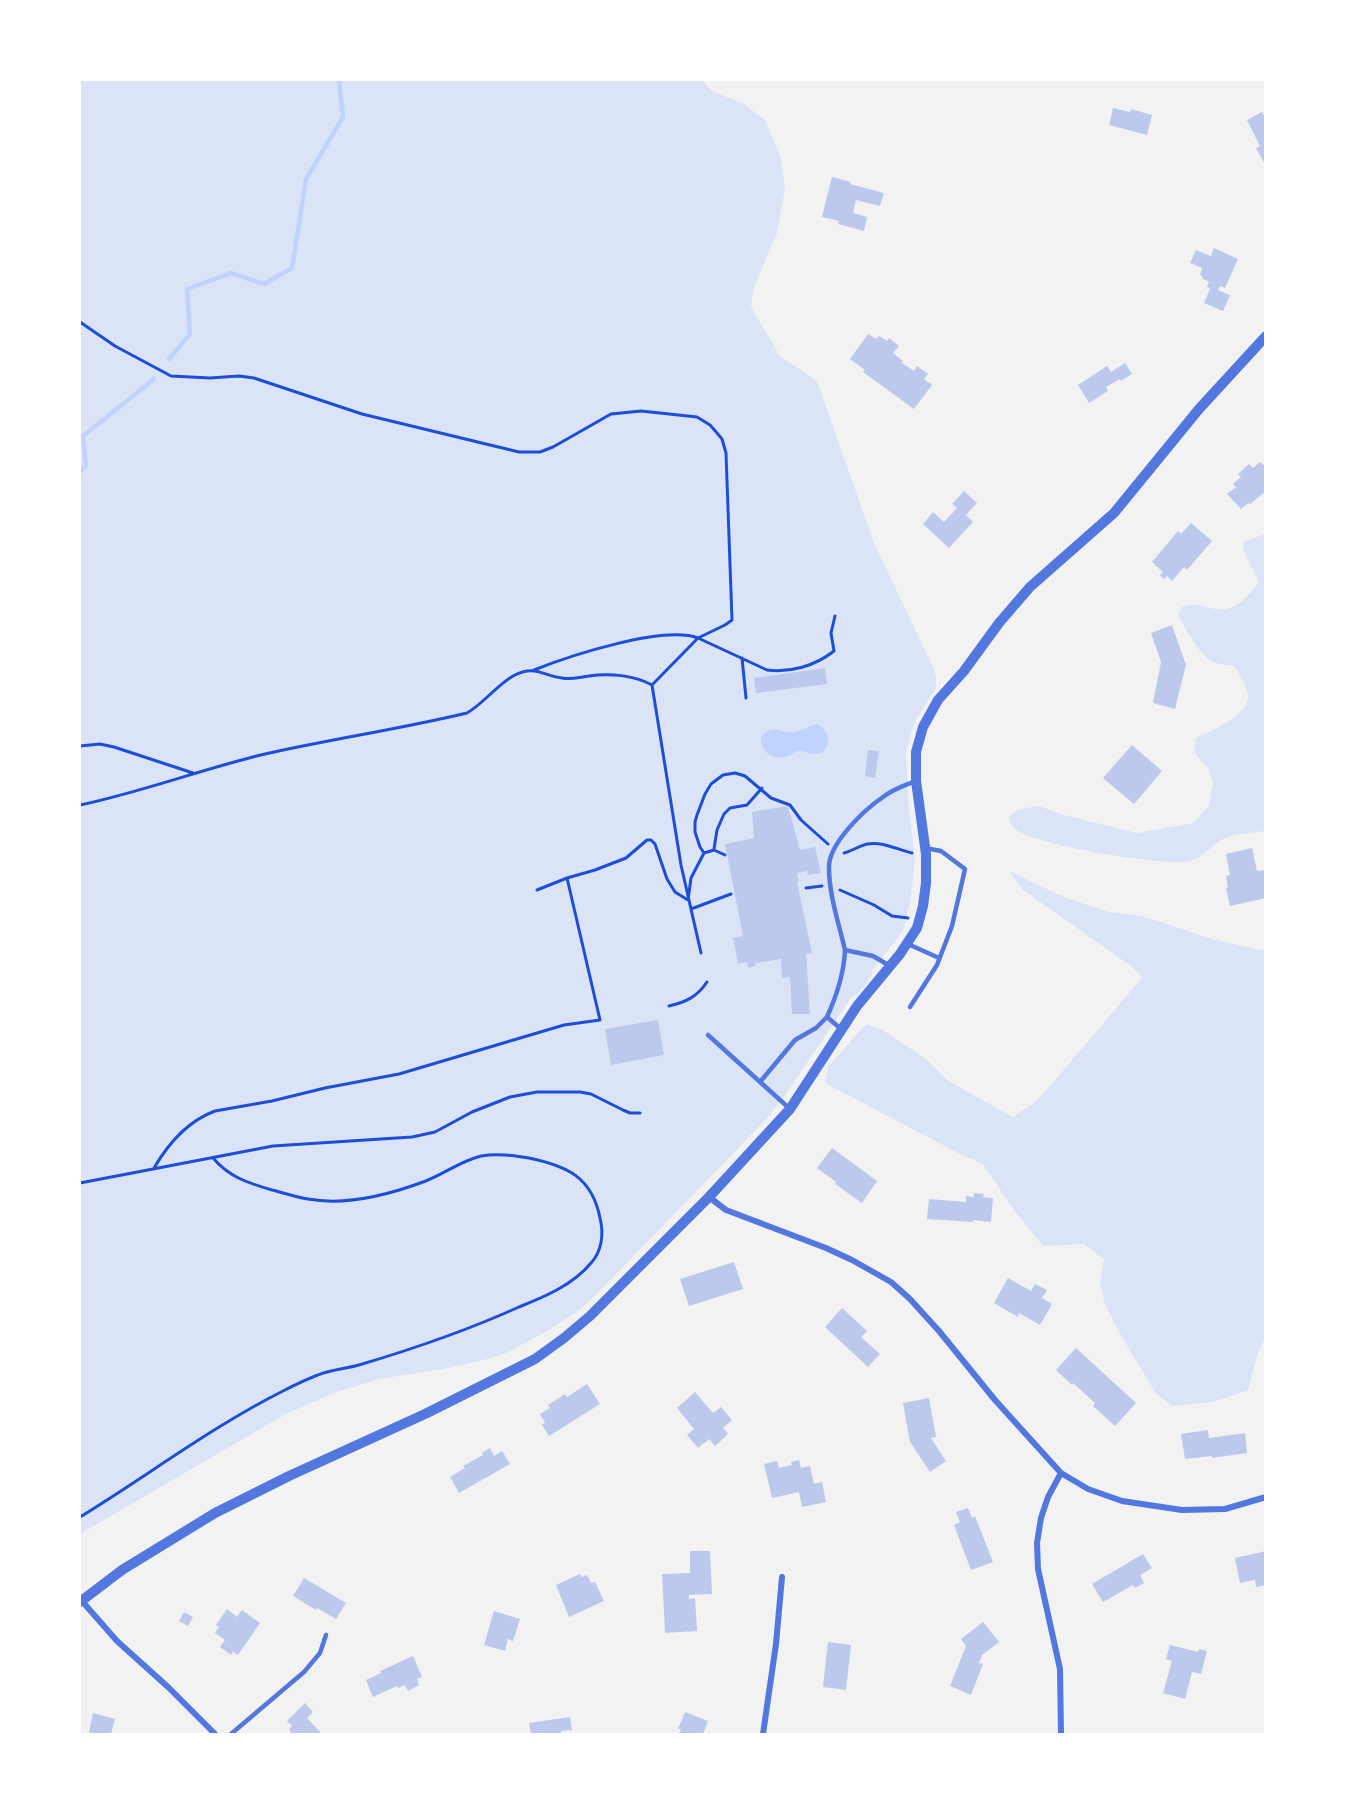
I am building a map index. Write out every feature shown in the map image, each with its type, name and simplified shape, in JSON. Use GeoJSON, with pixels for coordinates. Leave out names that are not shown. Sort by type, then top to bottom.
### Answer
{"type":"FeatureCollection","features":[{"type":"Feature","properties":{"kind":"street"},"geometry":{"type":"LineString","coordinates":[[215,1734],[117,1641],[80,1601],[122,1570],[215,1513],[425,1414],[535,1359],[590,1316],[709,1197],[790,1108],[841,1029],[908,944],[917,928],[925,893],[925,851],[916,781],[918,741],[938,700],[964,671],[999,623],[1030,587],[1114,513],[1199,409],[1266,336]]}},
{"type":"Feature","properties":{"kind":"street"},"geometry":{"type":"LineString","coordinates":[[709,1197],[726,1210],[826,1248],[891,1282],[939,1330],[995,1400],[1061,1473],[1088,1489],[1122,1501],[1182,1510],[1225,1509],[1266,1497]]}},
{"type":"Feature","properties":{"kind":"street"},"geometry":{"type":"LineString","coordinates":[[1061,1473],[1048,1497],[1041,1518],[1037,1543],[1038,1569],[1060,1669],[1061,1734]]}},
{"type":"Feature","properties":{"kind":"street"},"geometry":{"type":"LineString","coordinates":[[763,1734],[776,1644],[782,1577]]}},
{"type":"Feature","properties":{"kind":"lane"},"geometry":{"type":"LineString","coordinates":[[760,1082],[795,1040],[816,1028],[827,1017],[840,985],[845,950],[828,867],[834,849],[860,817],[883,796],[894,789],[916,781]]}},
{"type":"Feature","properties":{"kind":"lane"},"geometry":{"type":"LineString","coordinates":[[910,1007],[933,970],[952,926],[964,869],[941,851],[925,851]]}},
{"type":"Feature","properties":{"kind":"lane"},"geometry":{"type":"LineString","coordinates":[[908,944],[939,958]]}},
{"type":"Feature","properties":{"kind":"lane"},"geometry":{"type":"LineString","coordinates":[[845,950],[873,956],[890,966]]}},
{"type":"Feature","properties":{"kind":"lane"},"geometry":{"type":"LineString","coordinates":[[827,1017],[841,1029]]}},
{"type":"Feature","properties":{"kind":"lane"},"geometry":{"type":"LineString","coordinates":[[708,1035],[790,1108]]}},
{"type":"Feature","properties":{"kind":"lane"},"geometry":{"type":"LineString","coordinates":[[231,1734],[304,1672],[320,1653],[326,1635]]}},
{"type":"Feature","properties":{"kind":"path"},"geometry":{"type":"LineString","coordinates":[[80,322],[115,346],[171,376],[254,378],[362,414],[519,452],[540,452],[553,447],[611,414],[641,411],[697,417],[710,425],[722,439],[726,453],[732,620],[698,638],[652,685]]}},
{"type":"Feature","properties":{"kind":"path"},"geometry":{"type":"LineString","coordinates":[[80,805],[137,792],[195,773],[266,754],[467,713],[514,676],[584,653],[642,639],[686,634],[767,670],[776,671],[809,666],[834,651],[831,633],[835,616]]}},
{"type":"Feature","properties":{"kind":"path"},"geometry":{"type":"LineString","coordinates":[[742,658],[746,698]]}},
{"type":"Feature","properties":{"kind":"path"},"geometry":{"type":"LineString","coordinates":[[534,670],[561,678],[592,675],[623,676],[652,685]]}},
{"type":"Feature","properties":{"kind":"path"},"geometry":{"type":"LineString","coordinates":[[652,685],[681,865],[701,953]]}},
{"type":"Feature","properties":{"kind":"path"},"geometry":{"type":"LineString","coordinates":[[80,746],[100,744],[195,773]]}},
{"type":"Feature","properties":{"kind":"path"},"geometry":{"type":"LineString","coordinates":[[704,853],[694,827],[705,794],[711,784],[723,775],[738,773],[745,776],[771,798],[790,805],[808,827],[841,853],[873,844],[910,852],[925,851]]}},
{"type":"Feature","properties":{"kind":"path"},"geometry":{"type":"LineString","coordinates":[[714,850],[717,830],[724,814],[730,808],[747,805],[762,790]]}},
{"type":"Feature","properties":{"kind":"path"},"geometry":{"type":"LineString","coordinates":[[537,890],[626,858],[647,840],[651,840],[655,844],[667,879],[675,892],[688,900]]}},
{"type":"Feature","properties":{"kind":"path"},"geometry":{"type":"LineString","coordinates":[[688,900],[692,878],[704,853],[714,850],[725,855]]}},
{"type":"Feature","properties":{"kind":"path"},"geometry":{"type":"LineString","coordinates":[[154,1168],[171,1143],[194,1122],[215,1111],[399,1074],[564,1025],[600,1020],[567,878]]}},
{"type":"Feature","properties":{"kind":"path"},"geometry":{"type":"LineString","coordinates":[[806,888],[821,886],[831,888],[870,903],[892,916],[909,918],[917,928]]}},
{"type":"Feature","properties":{"kind":"path"},"geometry":{"type":"LineString","coordinates":[[690,909],[731,894]]}},
{"type":"Feature","properties":{"kind":"path"},"geometry":{"type":"LineString","coordinates":[[669,1006],[689,1000],[700,993],[707,982]]}},
{"type":"Feature","properties":{"kind":"path"},"geometry":{"type":"LineString","coordinates":[[80,1183],[292,1143],[412,1137],[435,1132],[472,1112],[510,1097],[537,1092],[591,1094],[630,1113],[640,1113]]}},
{"type":"Feature","properties":{"kind":"path"},"geometry":{"type":"LineString","coordinates":[[80,1517],[199,1439],[280,1392],[326,1372],[358,1365],[442,1337],[538,1299],[578,1275],[591,1263],[601,1245],[601,1221],[592,1193],[572,1172],[550,1163],[512,1155],[489,1155],[457,1164],[416,1185],[372,1197],[330,1201],[308,1199],[250,1184],[222,1168],[213,1158]]}},
{"type":"Feature","properties":{"kind":"shaded area"},"geometry":{"type":"Polygon","coordinates":[[[80,80],[702,80],[712,91],[744,104],[765,120],[781,158],[785,189],[777,233],[753,290],[751,307],[780,356],[817,381],[874,543],[932,665],[936,676],[936,688],[916,720],[906,754],[915,861],[910,903],[904,928],[873,969],[865,986],[851,998],[769,1116],[597,1294],[581,1309],[549,1330],[504,1354],[443,1369],[379,1379],[334,1393],[286,1414],[80,1534],[80,80]]]}},
{"type":"Feature","properties":{"kind":"shaded area"},"geometry":{"type":"Polygon","coordinates":[[[1265,534],[1265,831],[1230,836],[1195,859],[1176,862],[1129,858],[1072,848],[1047,842],[1015,829],[1008,817],[1019,809],[1039,806],[1064,815],[1137,833],[1194,823],[1209,805],[1213,782],[1208,768],[1197,756],[1194,748],[1196,738],[1219,727],[1242,710],[1248,693],[1234,666],[1216,663],[1207,658],[1187,632],[1178,615],[1182,607],[1196,605],[1223,609],[1235,605],[1246,597],[1259,582],[1244,552],[1243,542],[1265,534]]]}},
{"type":"Feature","properties":{"kind":"shaded area"},"geometry":{"type":"Polygon","coordinates":[[[1009,871],[1066,898],[1109,912],[1142,916],[1212,939],[1260,950],[1265,949],[1266,1336],[1257,1356],[1248,1390],[1213,1402],[1171,1406],[1155,1392],[1105,1305],[1100,1282],[1104,1259],[1084,1244],[1043,1246],[1013,1209],[983,1164],[825,1083],[828,1067],[866,1024],[881,1029],[926,1059],[950,1082],[1013,1117],[1037,1101],[1142,978],[1131,966],[1023,890],[1009,871]]]}},
{"type":"Feature","properties":{"kind":"water"},"geometry":{"type":"Polygon","coordinates":[[[817,724],[826,731],[828,736],[827,747],[820,753],[811,754],[799,750],[780,758],[771,756],[762,746],[761,737],[769,730],[793,732],[817,724]]]}},
{"type":"Feature","properties":{"kind":"building"},"geometry":{"type":"Polygon","coordinates":[[[1113,108],[1130,112],[1131,109],[1152,115],[1147,135],[1109,125],[1113,108]]]}},
{"type":"Feature","properties":{"kind":"building"},"geometry":{"type":"Polygon","coordinates":[[[1262,112],[1266,119],[1266,166],[1256,148],[1260,146],[1247,120],[1262,112]]]}},
{"type":"Feature","properties":{"kind":"building"},"geometry":{"type":"Polygon","coordinates":[[[832,177],[884,193],[880,206],[856,200],[853,213],[867,217],[864,231],[822,217],[832,177]]]}},
{"type":"Feature","properties":{"kind":"building"},"geometry":{"type":"Polygon","coordinates":[[[1214,248],[1238,259],[1225,288],[1220,286],[1218,290],[1230,295],[1223,311],[1204,303],[1210,289],[1207,287],[1209,282],[1200,275],[1202,268],[1190,263],[1196,250],[1211,256],[1214,248]]]}},
{"type":"Feature","properties":{"kind":"building"},"geometry":{"type":"Polygon","coordinates":[[[868,334],[876,339],[879,336],[887,341],[889,338],[899,346],[893,353],[903,361],[902,363],[914,371],[917,366],[928,374],[924,379],[932,385],[914,409],[863,372],[865,370],[850,359],[868,334]]]}},
{"type":"Feature","properties":{"kind":"building"},"geometry":{"type":"Polygon","coordinates":[[[1125,363],[1132,374],[1106,387],[1108,391],[1089,403],[1078,385],[1107,366],[1111,372],[1125,363]]]}},
{"type":"Feature","properties":{"kind":"building"},"geometry":{"type":"Polygon","coordinates":[[[1260,462],[1266,467],[1266,491],[1241,509],[1227,494],[1236,487],[1233,484],[1241,477],[1238,474],[1249,464],[1253,468],[1260,462]]]}},
{"type":"Feature","properties":{"kind":"building"},"geometry":{"type":"Polygon","coordinates":[[[964,491],[977,503],[966,515],[973,522],[949,548],[923,524],[933,512],[944,522],[957,508],[952,504],[964,491]]]}},
{"type":"Feature","properties":{"kind":"building"},"geometry":{"type":"Polygon","coordinates":[[[1191,523],[1212,541],[1187,570],[1184,567],[1172,581],[1167,576],[1164,579],[1160,575],[1163,572],[1152,562],[1178,531],[1181,534],[1191,523]]]}},
{"type":"Feature","properties":{"kind":"building"},"geometry":{"type":"Polygon","coordinates":[[[1172,625],[1186,665],[1175,709],[1153,703],[1161,662],[1151,633],[1172,625]]]}},
{"type":"Feature","properties":{"kind":"building"},"geometry":{"type":"Polygon","coordinates":[[[825,668],[827,684],[756,693],[754,678],[825,668]]]}},
{"type":"Feature","properties":{"kind":"building"},"geometry":{"type":"Polygon","coordinates":[[[1132,745],[1162,771],[1134,804],[1103,778],[1132,745]]]}},
{"type":"Feature","properties":{"kind":"building"},"geometry":{"type":"Polygon","coordinates":[[[868,750],[879,751],[875,778],[865,776],[868,750]]]}},
{"type":"Feature","properties":{"kind":"building"},"geometry":{"type":"Polygon","coordinates":[[[788,806],[800,850],[815,847],[821,873],[808,875],[807,871],[797,873],[812,953],[806,954],[810,1014],[792,1014],[790,977],[782,978],[781,959],[755,963],[756,966],[748,968],[747,962],[738,964],[733,938],[743,936],[725,844],[754,838],[752,812],[788,806]]]}},
{"type":"Feature","properties":{"kind":"building"},"geometry":{"type":"Polygon","coordinates":[[[1252,848],[1257,871],[1266,870],[1266,898],[1230,906],[1226,888],[1228,887],[1226,876],[1230,875],[1226,854],[1252,848]]]}},
{"type":"Feature","properties":{"kind":"building"},"geometry":{"type":"Polygon","coordinates":[[[658,1020],[664,1055],[611,1065],[605,1029],[658,1020]]]}},
{"type":"Feature","properties":{"kind":"building"},"geometry":{"type":"Polygon","coordinates":[[[832,1148],[877,1181],[862,1203],[817,1168],[832,1148]]]}},
{"type":"Feature","properties":{"kind":"building"},"geometry":{"type":"Polygon","coordinates":[[[974,1193],[993,1198],[991,1222],[927,1219],[929,1199],[966,1202],[966,1196],[974,1197],[974,1193]]]}},
{"type":"Feature","properties":{"kind":"building"},"geometry":{"type":"Polygon","coordinates":[[[734,1262],[743,1289],[689,1306],[680,1279],[734,1262]]]}},
{"type":"Feature","properties":{"kind":"building"},"geometry":{"type":"Polygon","coordinates":[[[1008,1278],[1031,1291],[1035,1284],[1047,1290],[1042,1298],[1052,1304],[1040,1325],[1019,1313],[1018,1317],[994,1303],[1008,1278]]]}},
{"type":"Feature","properties":{"kind":"building"},"geometry":{"type":"Polygon","coordinates":[[[842,1308],[867,1331],[861,1337],[880,1354],[868,1367],[825,1327],[842,1308]]]}},
{"type":"Feature","properties":{"kind":"building"},"geometry":{"type":"Polygon","coordinates":[[[1076,1348],[1136,1403],[1115,1426],[1093,1406],[1095,1403],[1056,1370],[1076,1348]]]}},
{"type":"Feature","properties":{"kind":"building"},"geometry":{"type":"Polygon","coordinates":[[[587,1384],[600,1404],[549,1436],[542,1425],[545,1423],[540,1414],[550,1408],[548,1405],[565,1394],[567,1397],[587,1384]]]}},
{"type":"Feature","properties":{"kind":"building"},"geometry":{"type":"Polygon","coordinates":[[[695,1392],[713,1413],[721,1407],[732,1420],[723,1428],[728,1434],[715,1446],[709,1439],[698,1448],[687,1435],[694,1429],[677,1408],[695,1392]]]}},
{"type":"Feature","properties":{"kind":"building"},"geometry":{"type":"Polygon","coordinates":[[[929,1398],[936,1437],[931,1438],[946,1461],[930,1472],[910,1442],[903,1403],[929,1398]]]}},
{"type":"Feature","properties":{"kind":"building"},"geometry":{"type":"Polygon","coordinates":[[[1208,1430],[1209,1438],[1245,1433],[1247,1453],[1185,1459],[1181,1434],[1208,1430]]]}},
{"type":"Feature","properties":{"kind":"building"},"geometry":{"type":"Polygon","coordinates":[[[490,1448],[494,1456],[502,1451],[510,1464],[459,1493],[450,1477],[490,1448]]]}},
{"type":"Feature","properties":{"kind":"building"},"geometry":{"type":"Polygon","coordinates":[[[799,1460],[801,1468],[810,1466],[814,1484],[822,1482],[826,1502],[802,1507],[799,1492],[772,1498],[764,1464],[777,1461],[779,1468],[792,1465],[791,1462],[799,1460]]]}},
{"type":"Feature","properties":{"kind":"building"},"geometry":{"type":"Polygon","coordinates":[[[968,1508],[972,1518],[975,1516],[993,1562],[971,1570],[954,1525],[960,1522],[956,1512],[968,1508]]]}},
{"type":"Feature","properties":{"kind":"building"},"geometry":{"type":"Polygon","coordinates":[[[690,1551],[710,1551],[712,1594],[689,1595],[689,1599],[695,1598],[697,1631],[665,1633],[662,1574],[690,1573],[690,1551]]]}},
{"type":"Feature","properties":{"kind":"building"},"geometry":{"type":"Polygon","coordinates":[[[1266,1551],[1266,1585],[1256,1587],[1255,1580],[1240,1583],[1235,1558],[1266,1551]]]}},
{"type":"Feature","properties":{"kind":"building"},"geometry":{"type":"Polygon","coordinates":[[[1143,1554],[1152,1568],[1140,1575],[1144,1583],[1135,1588],[1133,1585],[1103,1602],[1092,1584],[1143,1554]]]}},
{"type":"Feature","properties":{"kind":"building"},"geometry":{"type":"Polygon","coordinates":[[[580,1574],[582,1577],[587,1575],[591,1583],[595,1582],[604,1601],[569,1617],[556,1585],[580,1574]]]}},
{"type":"Feature","properties":{"kind":"building"},"geometry":{"type":"Polygon","coordinates":[[[304,1578],[346,1603],[336,1619],[293,1596],[304,1578]]]}},
{"type":"Feature","properties":{"kind":"building"},"geometry":{"type":"Polygon","coordinates":[[[227,1609],[237,1617],[242,1610],[260,1623],[238,1655],[233,1652],[231,1655],[220,1647],[225,1640],[215,1633],[219,1627],[216,1625],[227,1609]]]}},
{"type":"Feature","properties":{"kind":"building"},"geometry":{"type":"Polygon","coordinates":[[[494,1611],[520,1619],[513,1641],[508,1639],[505,1651],[484,1645],[494,1611]]]}},
{"type":"Feature","properties":{"kind":"building"},"geometry":{"type":"Polygon","coordinates":[[[184,1612],[193,1617],[188,1626],[179,1621],[184,1612]]]}},
{"type":"Feature","properties":{"kind":"building"},"geometry":{"type":"Polygon","coordinates":[[[983,1622],[999,1642],[982,1655],[979,1663],[983,1664],[971,1695],[950,1686],[966,1646],[961,1639],[983,1622]]]}},
{"type":"Feature","properties":{"kind":"building"},"geometry":{"type":"Polygon","coordinates":[[[828,1642],[851,1645],[846,1690],[823,1687],[828,1642]]]}},
{"type":"Feature","properties":{"kind":"building"},"geometry":{"type":"Polygon","coordinates":[[[1170,1645],[1198,1652],[1199,1649],[1207,1651],[1201,1674],[1192,1672],[1185,1699],[1163,1693],[1172,1661],[1166,1659],[1170,1645]]]}},
{"type":"Feature","properties":{"kind":"building"},"geometry":{"type":"Polygon","coordinates":[[[413,1656],[422,1677],[417,1679],[419,1685],[408,1691],[405,1685],[398,1688],[397,1686],[373,1697],[366,1680],[413,1656]]]}},
{"type":"Feature","properties":{"kind":"building"},"geometry":{"type":"Polygon","coordinates":[[[305,1703],[313,1712],[307,1718],[322,1734],[289,1734],[292,1726],[287,1721],[305,1703]]]}},
{"type":"Feature","properties":{"kind":"building"},"geometry":{"type":"Polygon","coordinates":[[[685,1712],[708,1721],[703,1734],[679,1734],[681,1729],[678,1729],[685,1712]]]}},
{"type":"Feature","properties":{"kind":"building"},"geometry":{"type":"Polygon","coordinates":[[[93,1713],[115,1719],[111,1734],[89,1732],[93,1713]]]}},
{"type":"Feature","properties":{"kind":"building"},"geometry":{"type":"Polygon","coordinates":[[[570,1717],[572,1730],[561,1731],[561,1734],[531,1734],[529,1723],[570,1717]]]}},
{"type":"Feature","properties":{"kind":"waterway"},"geometry":{"type":"LineString","coordinates":[[169,359],[190,334],[187,289],[231,273],[264,284],[292,268],[306,179],[343,117],[339,80]]}},
{"type":"Feature","properties":{"kind":"waterway"},"geometry":{"type":"LineString","coordinates":[[80,471],[86,466],[83,436],[154,379]]}}]}
